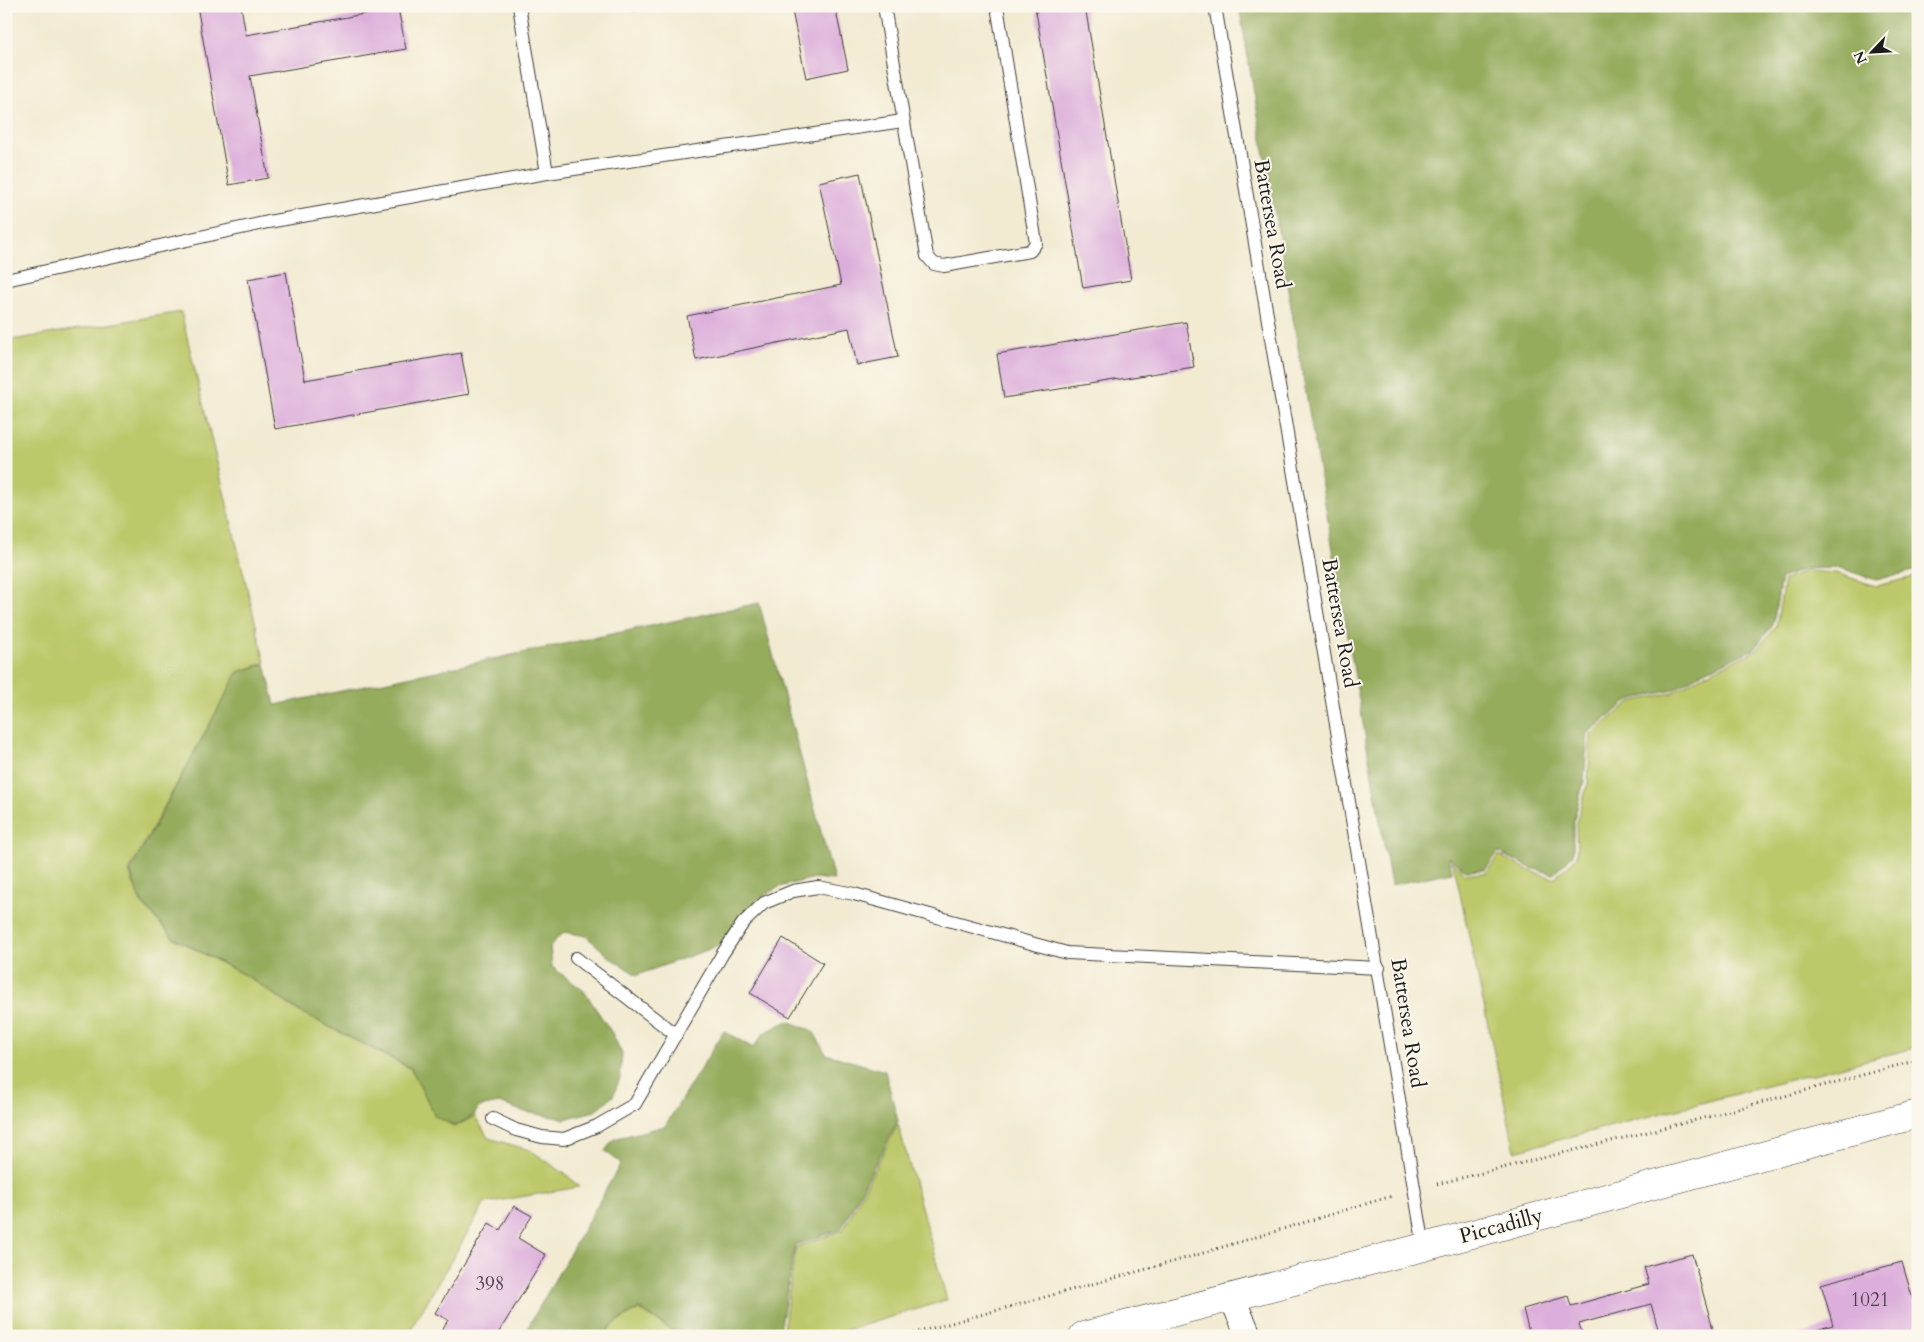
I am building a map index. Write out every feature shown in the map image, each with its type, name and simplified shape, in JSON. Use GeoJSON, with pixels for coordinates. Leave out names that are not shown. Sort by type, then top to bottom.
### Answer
{"type":"FeatureCollection","features":[{"type":"Feature","properties":{"kind":"street","name":"Piccadilly"},"geometry":{"type":"LineString","coordinates":[[1083,1336],[1424,1247],[1918,1114]]}},
{"type":"Feature","properties":{"kind":"street"},"geometry":{"type":"LineString","coordinates":[[1231,1296],[1249,1336]]}},
{"type":"Feature","properties":{"kind":"lane"},"geometry":{"type":"LineString","coordinates":[[519,6],[547,173]]}},
{"type":"Feature","properties":{"kind":"lane"},"geometry":{"type":"LineString","coordinates":[[884,6],[927,256],[934,264],[944,266],[1024,252],[1034,248],[1036,238],[997,6]]}},
{"type":"Feature","properties":{"kind":"lane","name":"Battersea Road"},"geometry":{"type":"LineString","coordinates":[[1215,6],[1379,968],[1424,1247]]}},
{"type":"Feature","properties":{"kind":"lane"},"geometry":{"type":"LineString","coordinates":[[6,280],[268,222],[547,173],[903,121]]}},
{"type":"Feature","properties":{"kind":"lane"},"geometry":{"type":"LineString","coordinates":[[493,1119],[516,1130],[542,1137],[564,1139],[597,1126],[635,1104],[723,953],[743,923],[764,903],[792,891],[818,887],[854,894],[1067,953],[1379,968]]}},
{"type":"Feature","properties":{"kind":"lane"},"geometry":{"type":"LineString","coordinates":[[576,958],[676,1035]]}},
{"type":"Feature","properties":{"kind":"green space"},"geometry":{"type":"Polygon","coordinates":[[[1239,6],[1918,6],[1918,570],[1876,580],[1840,568],[1804,569],[1781,578],[1773,625],[1754,649],[1705,671],[1673,690],[1629,700],[1588,733],[1584,781],[1573,823],[1573,855],[1554,874],[1531,868],[1498,852],[1485,870],[1466,871],[1448,856],[1452,872],[1391,885],[1239,6]]]}},
{"type":"Feature","properties":{"kind":"green space"},"geometry":{"type":"Polygon","coordinates":[[[181,312],[265,663],[238,672],[129,871],[140,901],[173,938],[250,978],[298,1011],[411,1069],[436,1116],[455,1127],[475,1116],[488,1138],[530,1150],[568,1176],[579,1187],[485,1203],[407,1336],[6,1336],[6,341],[181,312]]]}},
{"type":"Feature","properties":{"kind":"green space"},"geometry":{"type":"Polygon","coordinates":[[[1805,571],[1836,573],[1876,586],[1918,576],[1918,1047],[1515,1151],[1456,875],[1451,860],[1465,874],[1486,873],[1499,855],[1530,871],[1554,878],[1577,857],[1576,823],[1588,783],[1591,735],[1630,702],[1672,693],[1705,674],[1755,651],[1776,627],[1784,580],[1805,571]]]}},
{"type":"Feature","properties":{"kind":"green space"},"geometry":{"type":"Polygon","coordinates":[[[759,603],[834,880],[814,878],[779,887],[758,899],[736,923],[721,945],[637,975],[612,959],[586,936],[564,932],[550,946],[552,967],[584,991],[612,1033],[622,1054],[620,1078],[613,1096],[595,1111],[564,1119],[525,1112],[499,1103],[479,1107],[474,1115],[455,1126],[435,1116],[411,1068],[299,1011],[250,978],[173,937],[141,901],[130,872],[238,672],[265,664],[275,705],[759,603]]]}},
{"type":"Feature","properties":{"kind":"green space"},"geometry":{"type":"Polygon","coordinates":[[[788,1021],[813,1031],[826,1054],[885,1071],[898,1121],[841,1229],[795,1245],[779,1336],[692,1336],[692,1334],[670,1329],[639,1308],[613,1324],[603,1336],[523,1336],[621,1163],[605,1151],[614,1139],[665,1126],[724,1031],[753,1048],[764,1033],[788,1021]]]}},
{"type":"Feature","properties":{"kind":"green space"},"geometry":{"type":"Polygon","coordinates":[[[898,1124],[947,1300],[828,1336],[782,1336],[796,1247],[843,1230],[898,1124]]]}},
{"type":"Feature","properties":{"kind":"green space"},"geometry":{"type":"Polygon","coordinates":[[[639,1309],[669,1329],[692,1334],[691,1336],[604,1336],[614,1324],[639,1309]]]}},
{"type":"Feature","properties":{"kind":"building"},"geometry":{"type":"Polygon","coordinates":[[[197,6],[241,6],[246,35],[398,8],[406,49],[250,76],[268,178],[229,185],[197,6]]]}},
{"type":"Feature","properties":{"kind":"building"},"geometry":{"type":"Polygon","coordinates":[[[630,6],[653,6],[653,7],[631,12],[630,6]]]}},
{"type":"Feature","properties":{"kind":"building"},"geometry":{"type":"Polygon","coordinates":[[[791,6],[835,6],[848,69],[806,78],[791,6]]]}},
{"type":"Feature","properties":{"kind":"building"},"geometry":{"type":"Polygon","coordinates":[[[1035,6],[1085,6],[1131,280],[1083,288],[1035,6]]]}},
{"type":"Feature","properties":{"kind":"building"},"geometry":{"type":"Polygon","coordinates":[[[860,173],[898,357],[857,365],[849,328],[696,360],[687,316],[841,285],[819,182],[860,173]]]}},
{"type":"Feature","properties":{"kind":"building"},"geometry":{"type":"Polygon","coordinates":[[[286,272],[305,380],[461,353],[469,394],[275,429],[248,279],[286,272]]]}},
{"type":"Feature","properties":{"kind":"building"},"geometry":{"type":"Polygon","coordinates":[[[1186,322],[1194,367],[1004,398],[997,354],[1186,322]]]}},
{"type":"Feature","properties":{"kind":"building"},"geometry":{"type":"Polygon","coordinates":[[[783,938],[823,963],[790,1017],[750,993],[783,938]]]}},
{"type":"Feature","properties":{"kind":"building"},"geometry":{"type":"Polygon","coordinates":[[[514,1206],[532,1216],[518,1238],[546,1255],[499,1332],[505,1336],[438,1336],[448,1320],[435,1313],[489,1223],[500,1230],[514,1206]]]}},
{"type":"Feature","properties":{"kind":"building"},"geometry":{"type":"Polygon","coordinates":[[[1692,1254],[1715,1336],[1660,1336],[1651,1304],[1579,1324],[1583,1336],[1530,1336],[1523,1309],[1568,1296],[1571,1306],[1649,1284],[1644,1267],[1692,1254]]]}},
{"type":"Feature","properties":{"kind":"building"},"geometry":{"type":"Polygon","coordinates":[[[1902,1262],[1918,1317],[1918,1336],[1796,1336],[1833,1325],[1821,1284],[1902,1262]]]}}]}
